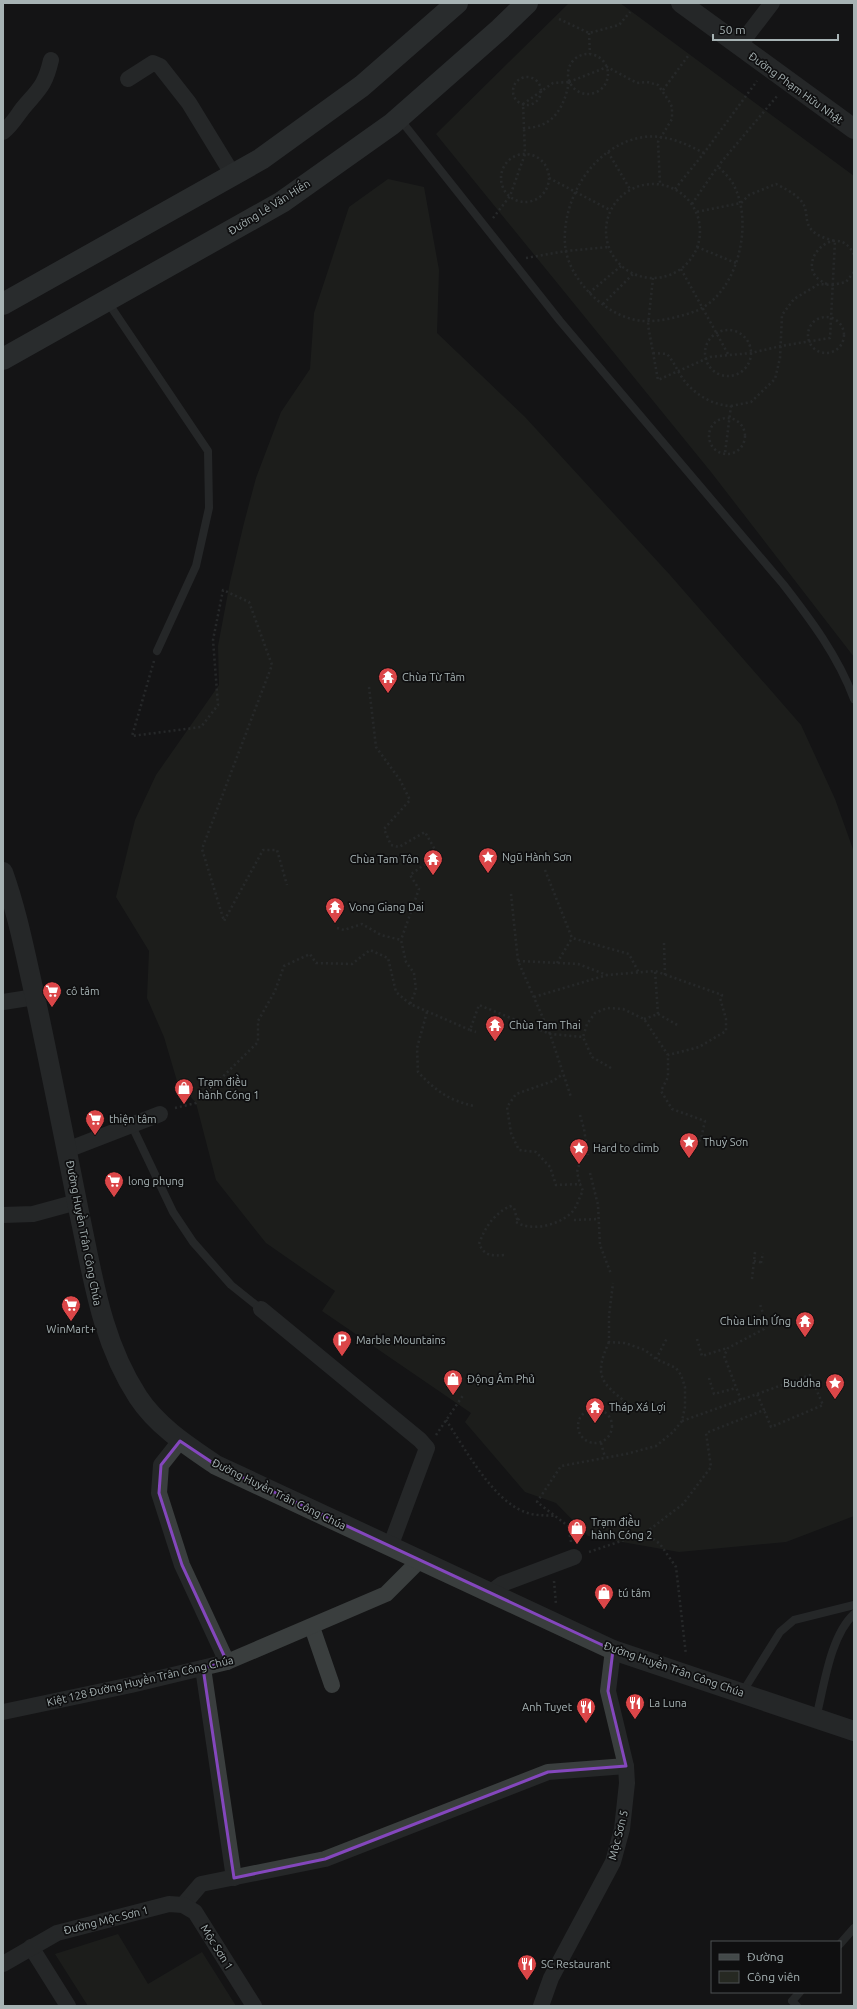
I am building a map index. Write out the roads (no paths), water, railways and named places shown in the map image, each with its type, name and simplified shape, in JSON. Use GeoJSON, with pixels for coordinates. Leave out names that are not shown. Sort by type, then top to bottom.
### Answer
{"type":"FeatureCollection","features":[{"type":"Feature","properties":{"kind":"main road"},"geometry":{"type":"LineString","coordinates":[[3,304],[261,159],[362,86],[457,3]]}},
{"type":"Feature","properties":{"kind":"main road","name":"Đường Lê Văn Hiến"},"geometry":{"type":"LineString","coordinates":[[3,359],[282,202],[399,118],[500,30],[528,3]]}},
{"type":"Feature","properties":{"kind":"street","name":"Đường Phạm Hữu Nhật"},"geometry":{"type":"LineString","coordinates":[[681,3],[767,68],[854,129]]}},
{"type":"Feature","properties":{"kind":"street"},"geometry":{"type":"LineString","coordinates":[[739,46],[772,3]]}},
{"type":"Feature","properties":{"kind":"street"},"geometry":{"type":"LineString","coordinates":[[3,132],[10,127],[22,109],[40,90],[47,77],[51,60]]}},
{"type":"Feature","properties":{"kind":"street"},"geometry":{"type":"LineString","coordinates":[[128,79],[153,63],[160,66],[189,103],[233,175]]}},
{"type":"Feature","properties":{"kind":"street","name":"Đường Huyền Trân Công Chúa"},"geometry":{"type":"LineString","coordinates":[[3,872],[14,902],[35,997],[101,1316],[113,1350],[139,1399],[180,1441],[216,1465],[419,1561],[613,1650],[854,1731]]}},
{"type":"Feature","properties":{"kind":"street"},"geometry":{"type":"LineString","coordinates":[[3,1002],[35,997]]}},
{"type":"Feature","properties":{"kind":"street"},"geometry":{"type":"LineString","coordinates":[[67,1150],[160,1114]]}},
{"type":"Feature","properties":{"kind":"street"},"geometry":{"type":"LineString","coordinates":[[3,1215],[33,1214],[77,1202]]}},
{"type":"Feature","properties":{"kind":"street"},"geometry":{"type":"LineString","coordinates":[[262,1309],[420,1440],[427,1448],[390,1547]]}},
{"type":"Feature","properties":{"kind":"street"},"geometry":{"type":"LineString","coordinates":[[180,1441],[161,1465],[159,1493],[182,1565],[226,1662]]}},
{"type":"Feature","properties":{"kind":"street"},"geometry":{"type":"LineString","coordinates":[[490,1594],[502,1584],[574,1557]]}},
{"type":"Feature","properties":{"kind":"street","name":"Kiệt 128 Đường Huyền Trân Công Chúa"},"geometry":{"type":"LineString","coordinates":[[3,1712],[226,1662],[312,1627],[386,1594],[419,1561]]}},
{"type":"Feature","properties":{"kind":"street"},"geometry":{"type":"LineString","coordinates":[[312,1627],[332,1685]]}},
{"type":"Feature","properties":{"kind":"street","name":"Mộc Sơn 5"},"geometry":{"type":"LineString","coordinates":[[541,2006],[551,1978],[612,1862],[622,1829],[626,1800],[626,1766],[608,1691],[613,1650]]}},
{"type":"Feature","properties":{"kind":"street"},"geometry":{"type":"LineString","coordinates":[[204,1668],[234,1878]]}},
{"type":"Feature","properties":{"kind":"street"},"geometry":{"type":"LineString","coordinates":[[176,1905],[201,1884],[325,1858],[548,1772],[626,1766]]}},
{"type":"Feature","properties":{"kind":"street","name":"Đường Mộc Sơn 1"},"geometry":{"type":"LineString","coordinates":[[3,1964],[57,1933],[176,1905]]}},
{"type":"Feature","properties":{"kind":"street","name":"Mộc Sơn 1"},"geometry":{"type":"LineString","coordinates":[[176,1905],[195,1912],[254,2006]]}},
{"type":"Feature","properties":{"kind":"street"},"geometry":{"type":"LineString","coordinates":[[31,1947],[68,2006]]}},
{"type":"Feature","properties":{"kind":"lane"},"geometry":{"type":"LineString","coordinates":[[399,118],[560,321],[788,589],[817,628],[846,677],[854,699]]}},
{"type":"Feature","properties":{"kind":"lane"},"geometry":{"type":"LineString","coordinates":[[107,301],[208,452],[209,508],[196,566],[157,651]]}},
{"type":"Feature","properties":{"kind":"lane"},"geometry":{"type":"LineString","coordinates":[[132,1126],[173,1212],[193,1242],[231,1285],[262,1309]]}},
{"type":"Feature","properties":{"kind":"lane"},"geometry":{"type":"LineString","coordinates":[[742,1693],[780,1632],[794,1620],[854,1605]]}},
{"type":"Feature","properties":{"kind":"lane"},"geometry":{"type":"LineString","coordinates":[[816,1718],[835,1644],[843,1628],[854,1614]]}},
{"type":"Feature","properties":{"kind":"lane"},"geometry":{"type":"LineString","coordinates":[[841,1943],[854,1928]]}},
{"type":"Feature","properties":{"kind":"lane"},"geometry":{"type":"LineString","coordinates":[[797,2006],[792,2001],[799,1993]]}},
{"type":"Feature","properties":{"kind":"place","name":"Chùa Từ Tâm"},"geometry":{"type":"Point","coordinates":[388,694]}},
{"type":"Feature","properties":{"kind":"place","name":"Ngũ Hành Sơn"},"geometry":{"type":"Point","coordinates":[488,874]}},
{"type":"Feature","properties":{"kind":"place","name":"Chùa Tam Tôn"},"geometry":{"type":"Point","coordinates":[433,876]}},
{"type":"Feature","properties":{"kind":"place","name":"Vong Giang Dai"},"geometry":{"type":"Point","coordinates":[335,924]}},
{"type":"Feature","properties":{"kind":"place","name":"cô tâm"},"geometry":{"type":"Point","coordinates":[52,1008]}},
{"type":"Feature","properties":{"kind":"place","name":"Chùa Tam Thai"},"geometry":{"type":"Point","coordinates":[495,1042]}},
{"type":"Feature","properties":{"kind":"place","name":"Trạm điều hành Cóng 1"},"geometry":{"type":"Point","coordinates":[184,1105]}},
{"type":"Feature","properties":{"kind":"place","name":"thiện tâm"},"geometry":{"type":"Point","coordinates":[95,1136]}},
{"type":"Feature","properties":{"kind":"place","name":"Thuỷ Sơn"},"geometry":{"type":"Point","coordinates":[689,1159]}},
{"type":"Feature","properties":{"kind":"place","name":"Hard to climb"},"geometry":{"type":"Point","coordinates":[579,1165]}},
{"type":"Feature","properties":{"kind":"place","name":"long phụng"},"geometry":{"type":"Point","coordinates":[114,1198]}},
{"type":"Feature","properties":{"kind":"place","name":"WinMart+"},"geometry":{"type":"Point","coordinates":[71,1322]}},
{"type":"Feature","properties":{"kind":"place","name":"Chùa Linh Ứng"},"geometry":{"type":"Point","coordinates":[805,1338]}},
{"type":"Feature","properties":{"kind":"place","name":"Marble Mountains"},"geometry":{"type":"Point","coordinates":[342,1357]}},
{"type":"Feature","properties":{"kind":"place","name":"Động Âm Phủ"},"geometry":{"type":"Point","coordinates":[453,1396]}},
{"type":"Feature","properties":{"kind":"place","name":"Buddha"},"geometry":{"type":"Point","coordinates":[835,1400]}},
{"type":"Feature","properties":{"kind":"place","name":"Tháp Xá Lợi"},"geometry":{"type":"Point","coordinates":[595,1424]}},
{"type":"Feature","properties":{"kind":"place","name":"Trạm điều hành Cóng 2"},"geometry":{"type":"Point","coordinates":[577,1545]}},
{"type":"Feature","properties":{"kind":"place","name":"tú tâm"},"geometry":{"type":"Point","coordinates":[604,1610]}},
{"type":"Feature","properties":{"kind":"place","name":"La Luna"},"geometry":{"type":"Point","coordinates":[635,1720]}},
{"type":"Feature","properties":{"kind":"place","name":"Anh Tuyet"},"geometry":{"type":"Point","coordinates":[586,1724]}},
{"type":"Feature","properties":{"kind":"place","name":"SC Restaurant"},"geometry":{"type":"Point","coordinates":[527,1981]}}]}
